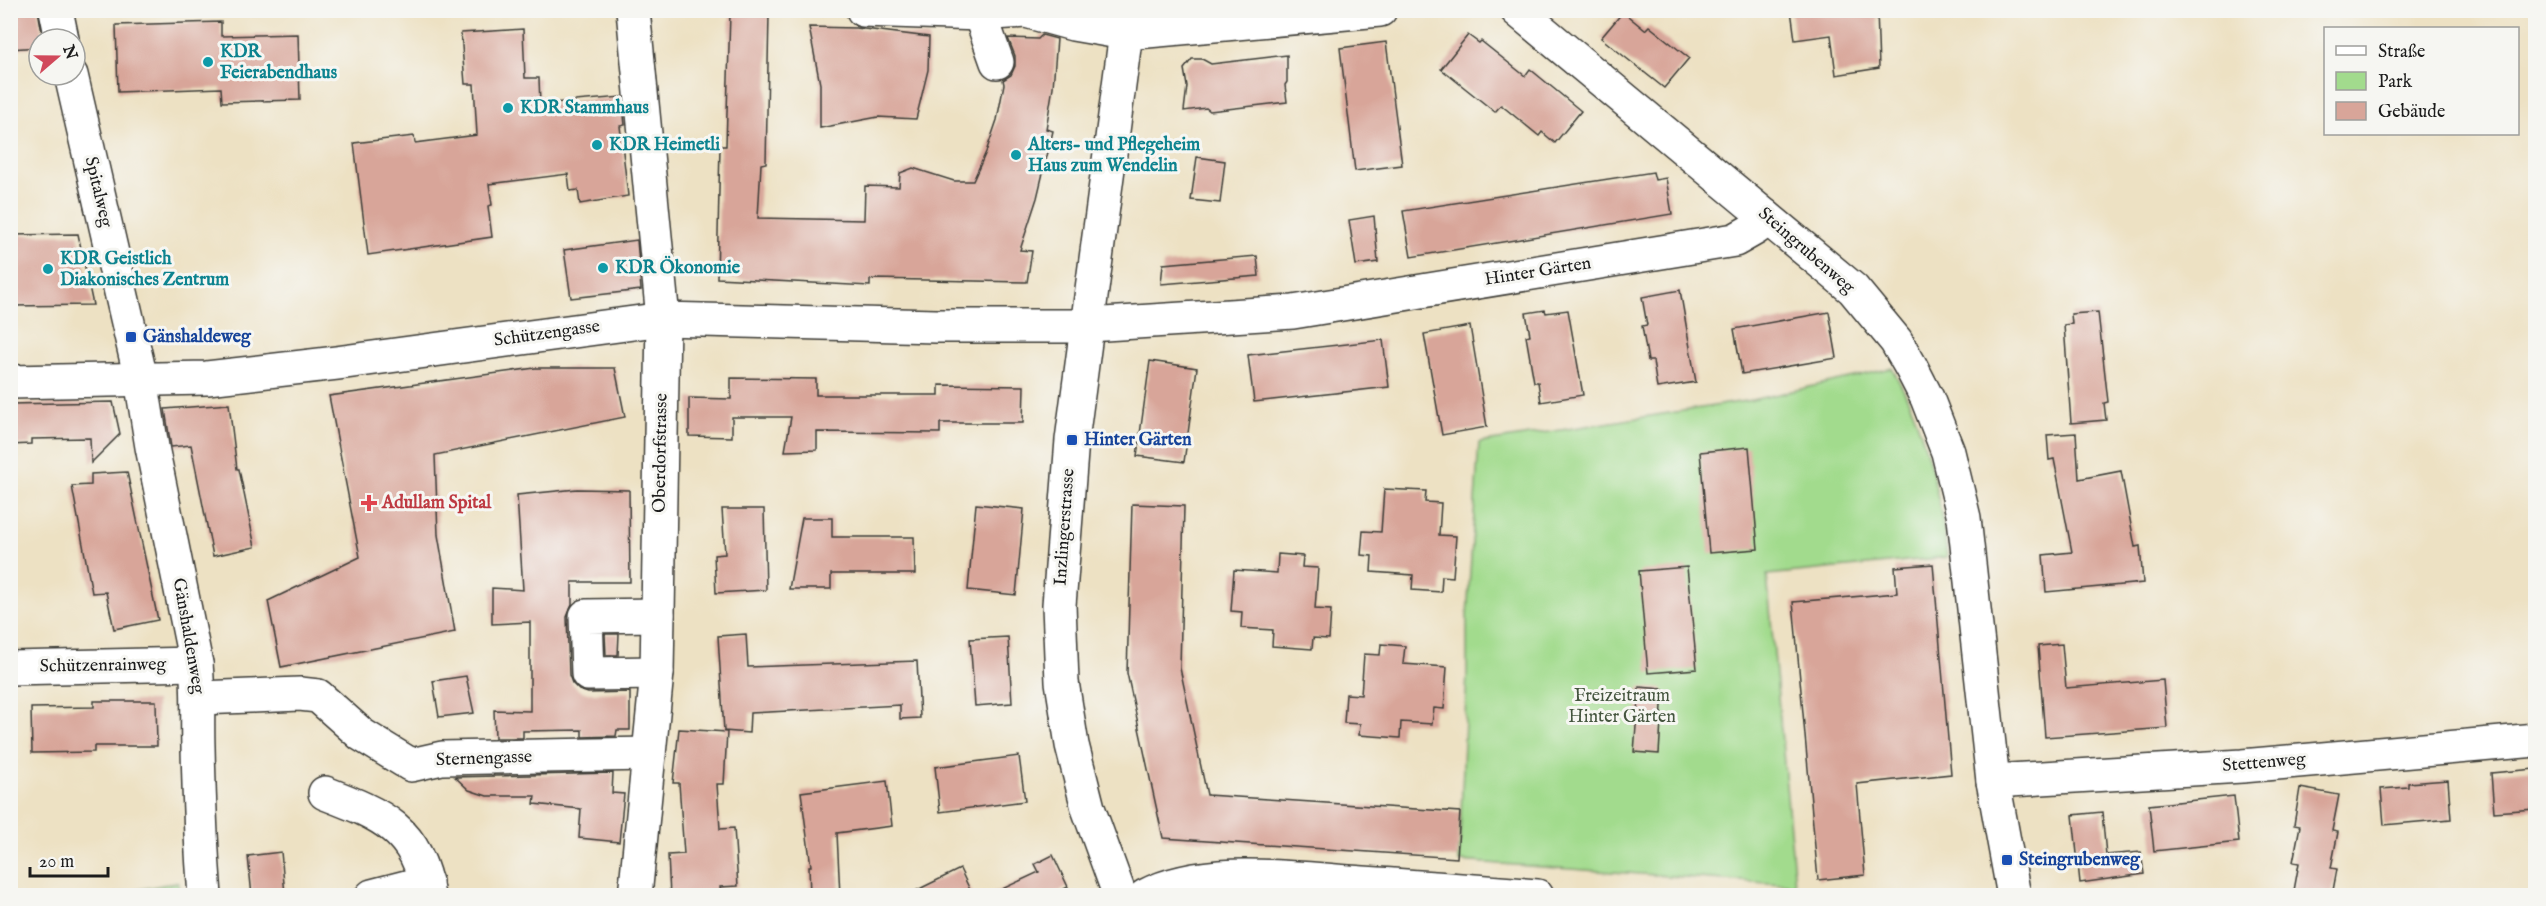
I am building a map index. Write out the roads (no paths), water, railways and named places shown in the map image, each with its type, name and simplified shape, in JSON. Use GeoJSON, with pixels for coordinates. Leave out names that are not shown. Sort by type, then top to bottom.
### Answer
{"type":"FeatureCollection","features":[{"type":"Feature","properties":{"kind":"street"},"geometry":{"type":"LineString","coordinates":[[56,10],[60,27]]}},
{"type":"Feature","properties":{"kind":"street","name":"Oberdorfstrasse"},"geometry":{"type":"LineString","coordinates":[[633,10],[663,319],[657,673],[635,896]]}},
{"type":"Feature","properties":{"kind":"street"},"geometry":{"type":"LineString","coordinates":[[863,10],[980,14],[1026,11],[1073,24],[1380,10]]}},
{"type":"Feature","properties":{"kind":"street","name":"Steingrubenweg"},"geometry":{"type":"LineString","coordinates":[[1517,10],[1853,289],[1896,341],[1927,398],[1948,452],[1964,518],[1993,781],[2014,896]]}},
{"type":"Feature","properties":{"kind":"street"},"geometry":{"type":"LineString","coordinates":[[980,14],[997,62]]}},
{"type":"Feature","properties":{"kind":"street","name":"Inzlingerstrasse"},"geometry":{"type":"LineString","coordinates":[[1120,896],[1088,808],[1072,745],[1062,682],[1059,605],[1072,440],[1127,22]]}},
{"type":"Feature","properties":{"kind":"street","name":"Spitalweg"},"geometry":{"type":"LineString","coordinates":[[74,87],[141,379]]}},
{"type":"Feature","properties":{"kind":"street","name":"Hinter Gärten"},"geometry":{"type":"LineString","coordinates":[[1086,326],[1293,312],[1735,240],[1756,228],[1765,216]]}},
{"type":"Feature","properties":{"kind":"street","name":"Schützengasse"},"geometry":{"type":"LineString","coordinates":[[10,382],[207,378],[325,365],[663,319],[936,326],[1086,326]]}},
{"type":"Feature","properties":{"kind":"street","name":"Gänshaldenweg"},"geometry":{"type":"LineString","coordinates":[[141,379],[152,447],[196,664],[200,698],[197,722],[200,829],[205,896]]}},
{"type":"Feature","properties":{"kind":"street"},"geometry":{"type":"LineString","coordinates":[[657,673],[588,674],[586,616],[658,615]]}},
{"type":"Feature","properties":{"kind":"street","name":"Schützenrainweg"},"geometry":{"type":"LineString","coordinates":[[10,668],[196,664]]}},
{"type":"Feature","properties":{"kind":"street","name":"Sternengasse"},"geometry":{"type":"LineString","coordinates":[[200,698],[300,694],[318,696],[362,735],[411,765],[442,758],[649,754]]}},
{"type":"Feature","properties":{"kind":"street","name":"Stettenweg"},"geometry":{"type":"LineString","coordinates":[[1993,781],[2242,766],[2535,740]]}},
{"type":"Feature","properties":{"kind":"street"},"geometry":{"type":"LineString","coordinates":[[326,793],[374,812],[395,827],[416,852],[427,889],[372,896]]}},
{"type":"Feature","properties":{"kind":"street"},"geometry":{"type":"LineString","coordinates":[[1145,896],[1162,887],[1221,876],[1289,878],[1537,896]]}},
{"type":"Feature","properties":{"kind":"place","name":"KDR Feierabendhaus"},"geometry":{"type":"Point","coordinates":[208,62]}},
{"type":"Feature","properties":{"kind":"place","name":"KDR Stammhaus"},"geometry":{"type":"Point","coordinates":[508,108]}},
{"type":"Feature","properties":{"kind":"place","name":"KDR Heimetli"},"geometry":{"type":"Point","coordinates":[597,145]}},
{"type":"Feature","properties":{"kind":"place","name":"Alters- und Pflegeheim Haus zum Wendelin"},"geometry":{"type":"Point","coordinates":[1016,155]}},
{"type":"Feature","properties":{"kind":"place","name":"KDR Ökonomie"},"geometry":{"type":"Point","coordinates":[603,268]}},
{"type":"Feature","properties":{"kind":"place","name":"KDR Geistlich Diakonisches Zentrum"},"geometry":{"type":"Point","coordinates":[48,269]}},
{"type":"Feature","properties":{"kind":"place","name":"Gänshaldeweg"},"geometry":{"type":"Point","coordinates":[131,337]}},
{"type":"Feature","properties":{"kind":"place","name":"Hinter Gärten"},"geometry":{"type":"Point","coordinates":[1072,440]}},
{"type":"Feature","properties":{"kind":"place","name":"Adullam Spital"},"geometry":{"type":"Point","coordinates":[369,503]}},
{"type":"Feature","properties":{"kind":"place","name":"Steingrubenweg"},"geometry":{"type":"Point","coordinates":[2007,860]}},
{"type":"Feature","properties":{"kind":"park label","name":"Freizeitraum Hinter Gärten"},"geometry":{"type":"Point","coordinates":[1622,706]}}]}
